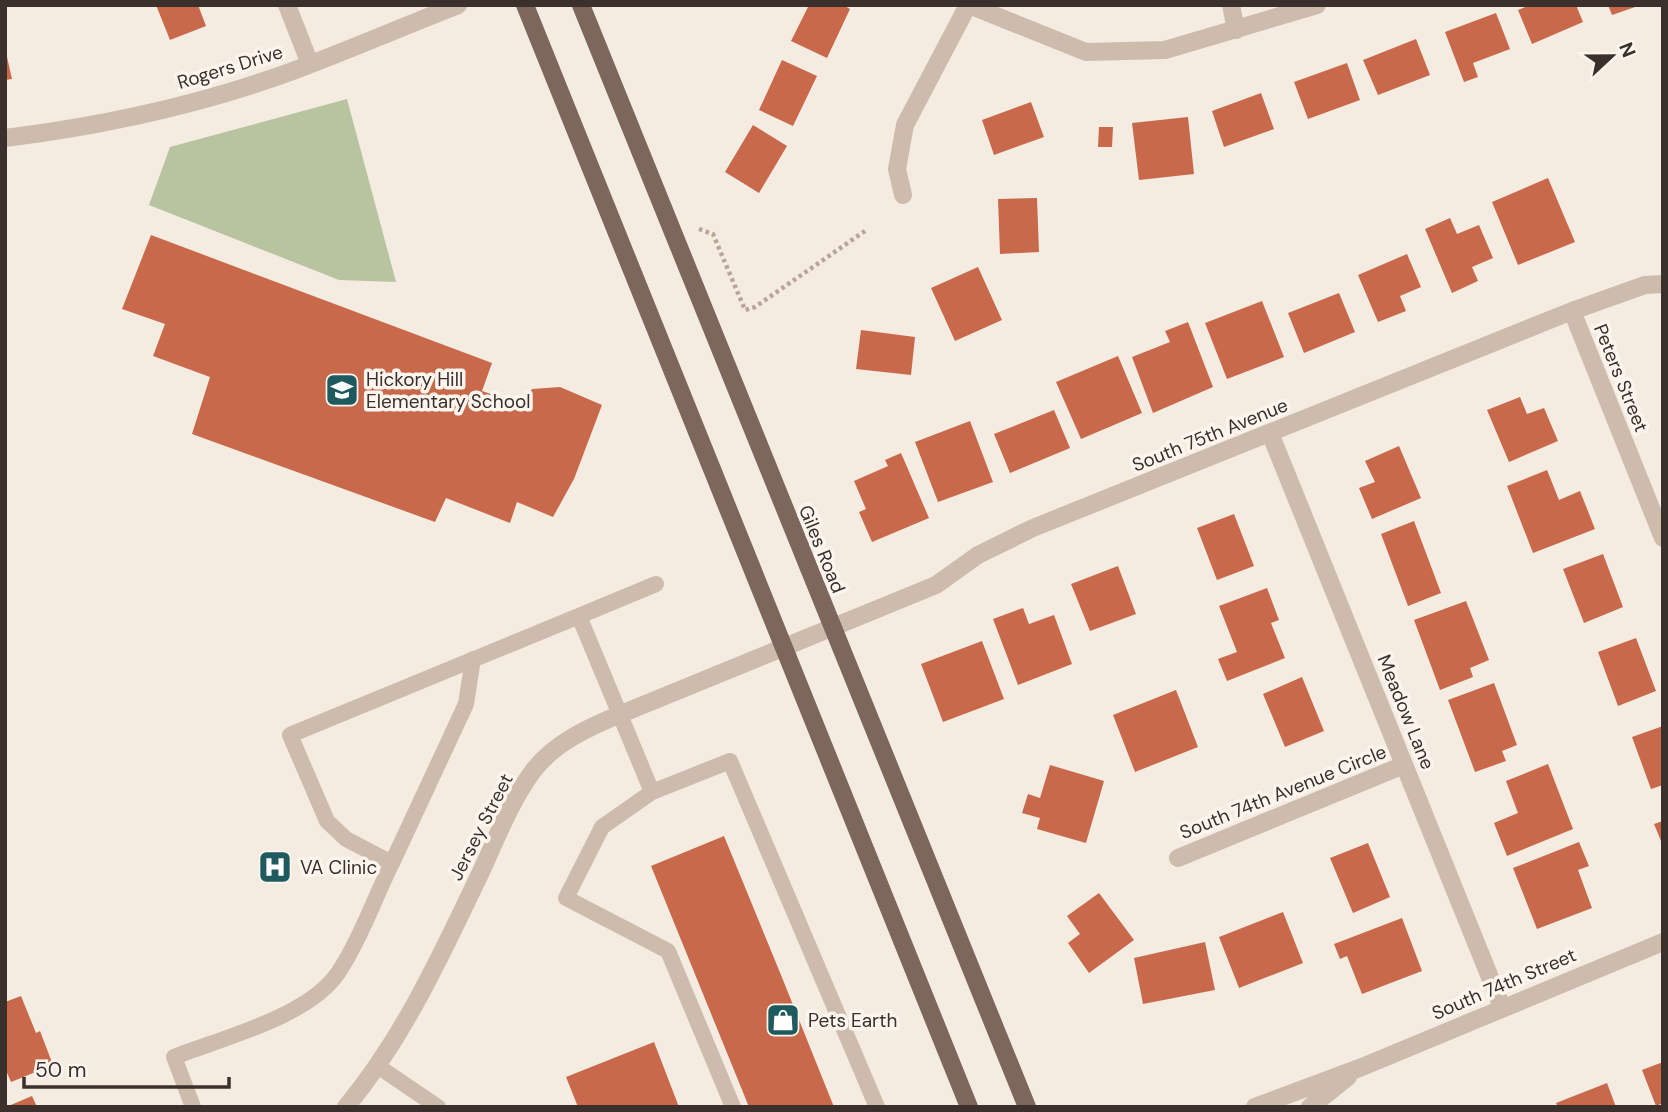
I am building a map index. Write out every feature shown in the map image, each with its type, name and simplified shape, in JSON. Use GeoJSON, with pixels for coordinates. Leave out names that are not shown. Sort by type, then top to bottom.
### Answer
{"type":"FeatureCollection","features":[{"type":"Feature","properties":{"kind":"main road"},"geometry":{"type":"LineString","coordinates":[[525,5],[969,1107]]}},
{"type":"Feature","properties":{"kind":"main road","name":"Giles Road"},"geometry":{"type":"LineString","coordinates":[[581,5],[1027,1107]]}},
{"type":"Feature","properties":{"kind":"street"},"geometry":{"type":"LineString","coordinates":[[287,5],[310,64]]}},
{"type":"Feature","properties":{"kind":"street","name":"Rogers Drive"},"geometry":{"type":"LineString","coordinates":[[5,138],[83,127],[171,107],[310,64],[458,5]]}},
{"type":"Feature","properties":{"kind":"street"},"geometry":{"type":"LineString","coordinates":[[903,195],[897,169],[905,125],[969,5],[1086,52],[1165,50],[1317,5]]}},
{"type":"Feature","properties":{"kind":"street"},"geometry":{"type":"LineString","coordinates":[[1231,5],[1236,30]]}},
{"type":"Feature","properties":{"kind":"street","name":"South 75th Avenue"},"geometry":{"type":"LineString","coordinates":[[783,648],[936,585],[978,555],[1033,528],[1572,311],[1645,285],[1663,284]]}},
{"type":"Feature","properties":{"kind":"street","name":"Peters Street"},"geometry":{"type":"LineString","coordinates":[[1572,311],[1663,538]]}},
{"type":"Feature","properties":{"kind":"street","name":"Meadow Lane"},"geometry":{"type":"LineString","coordinates":[[1270,433],[1502,1007]]}},
{"type":"Feature","properties":{"kind":"street","name":"Jersey Street"},"geometry":{"type":"LineString","coordinates":[[346,1107],[379,1067],[421,995],[500,831],[533,771],[573,736],[783,648]]}},
{"type":"Feature","properties":{"kind":"street","name":"South 74th Avenue Circle"},"geometry":{"type":"LineString","coordinates":[[1178,858],[1404,765]]}},
{"type":"Feature","properties":{"kind":"street","name":"South 74th Street"},"geometry":{"type":"LineString","coordinates":[[1255,1107],[1362,1067],[1663,942]]}},
{"type":"Feature","properties":{"kind":"street","name":"South 74th Street"},"geometry":{"type":"LineString","coordinates":[[1310,1107],[1362,1067]]}},
{"type":"Feature","properties":{"kind":"lane"},"geometry":{"type":"LineString","coordinates":[[392,863],[345,839],[327,821],[290,735],[656,584]]}},
{"type":"Feature","properties":{"kind":"lane"},"geometry":{"type":"LineString","coordinates":[[579,616],[652,792]]}},
{"type":"Feature","properties":{"kind":"lane"},"geometry":{"type":"LineString","coordinates":[[193,1107],[174,1057],[286,1013],[321,992],[338,973],[466,704],[473,659]]}},
{"type":"Feature","properties":{"kind":"lane"},"geometry":{"type":"LineString","coordinates":[[733,1107],[668,951],[566,898],[602,827],[652,792],[730,761],[877,1107]]}},
{"type":"Feature","properties":{"kind":"lane"},"geometry":{"type":"LineString","coordinates":[[379,1067],[438,1107]]}},
{"type":"Feature","properties":{"kind":"path"},"geometry":{"type":"LineString","coordinates":[[699,229],[713,234],[745,310],[755,307],[865,231]]}},
{"type":"Feature","properties":{"kind":"green space"},"geometry":{"type":"Polygon","coordinates":[[[347,99],[396,282],[339,280],[149,205],[170,147],[347,99]]]}},
{"type":"Feature","properties":{"kind":"building"},"geometry":{"type":"Polygon","coordinates":[[[156,5],[198,5],[206,26],[170,40],[156,5]]]}},
{"type":"Feature","properties":{"kind":"building"},"geometry":{"type":"Polygon","coordinates":[[[809,5],[843,5],[850,9],[827,58],[791,41],[809,5]]]}},
{"type":"Feature","properties":{"kind":"building"},"geometry":{"type":"Polygon","coordinates":[[[1530,5],[1576,5],[1583,22],[1532,44],[1518,10],[1530,5]]]}},
{"type":"Feature","properties":{"kind":"building"},"geometry":{"type":"Polygon","coordinates":[[[1608,5],[1638,5],[1638,6],[1612,15],[1608,5]]]}},
{"type":"Feature","properties":{"kind":"building"},"geometry":{"type":"Polygon","coordinates":[[[1496,13],[1510,49],[1473,63],[1478,77],[1464,82],[1445,32],[1496,13]]]}},
{"type":"Feature","properties":{"kind":"building"},"geometry":{"type":"Polygon","coordinates":[[[1416,39],[1430,75],[1378,95],[1363,60],[1416,39]]]}},
{"type":"Feature","properties":{"kind":"building"},"geometry":{"type":"Polygon","coordinates":[[[5,48],[12,79],[5,80],[5,48]]]}},
{"type":"Feature","properties":{"kind":"building"},"geometry":{"type":"Polygon","coordinates":[[[782,60],[817,76],[793,126],[759,110],[782,60]]]}},
{"type":"Feature","properties":{"kind":"building"},"geometry":{"type":"Polygon","coordinates":[[[1347,63],[1360,100],[1308,119],[1294,82],[1347,63]]]}},
{"type":"Feature","properties":{"kind":"building"},"geometry":{"type":"Polygon","coordinates":[[[1261,93],[1274,129],[1224,147],[1212,111],[1261,93]]]}},
{"type":"Feature","properties":{"kind":"building"},"geometry":{"type":"Polygon","coordinates":[[[1031,102],[1044,137],[994,155],[982,120],[1031,102]]]}},
{"type":"Feature","properties":{"kind":"building"},"geometry":{"type":"Polygon","coordinates":[[[1188,117],[1194,174],[1139,180],[1132,123],[1188,117]]]}},
{"type":"Feature","properties":{"kind":"building"},"geometry":{"type":"Polygon","coordinates":[[[753,125],[787,146],[759,193],[725,172],[753,125]]]}},
{"type":"Feature","properties":{"kind":"building"},"geometry":{"type":"Polygon","coordinates":[[[1099,127],[1113,127],[1112,147],[1098,147],[1099,127]]]}},
{"type":"Feature","properties":{"kind":"building"},"geometry":{"type":"Polygon","coordinates":[[[1548,178],[1575,242],[1518,265],[1492,202],[1548,178]]]}},
{"type":"Feature","properties":{"kind":"building"},"geometry":{"type":"Polygon","coordinates":[[[1037,198],[1039,252],[1000,254],[998,199],[1037,198]]]}},
{"type":"Feature","properties":{"kind":"building"},"geometry":{"type":"Polygon","coordinates":[[[1450,218],[1457,234],[1479,225],[1493,258],[1472,267],[1478,281],[1452,293],[1425,229],[1450,218]]]}},
{"type":"Feature","properties":{"kind":"building"},"geometry":{"type":"Polygon","coordinates":[[[151,235],[492,363],[482,391],[523,405],[532,389],[560,387],[602,405],[574,479],[553,517],[517,502],[510,523],[446,498],[435,522],[192,434],[210,377],[153,356],[165,324],[122,309],[151,235]]]}},
{"type":"Feature","properties":{"kind":"building"},"geometry":{"type":"Polygon","coordinates":[[[1407,254],[1421,287],[1400,296],[1406,311],[1378,322],[1358,275],[1407,254]]]}},
{"type":"Feature","properties":{"kind":"building"},"geometry":{"type":"Polygon","coordinates":[[[978,267],[1002,320],[955,341],[931,288],[978,267]]]}},
{"type":"Feature","properties":{"kind":"building"},"geometry":{"type":"Polygon","coordinates":[[[1339,293],[1355,332],[1304,353],[1288,313],[1339,293]]]}},
{"type":"Feature","properties":{"kind":"building"},"geometry":{"type":"Polygon","coordinates":[[[1262,301],[1284,357],[1227,379],[1205,323],[1262,301]]]}},
{"type":"Feature","properties":{"kind":"building"},"geometry":{"type":"Polygon","coordinates":[[[1188,322],[1213,387],[1153,413],[1132,357],[1170,342],[1165,331],[1188,322]]]}},
{"type":"Feature","properties":{"kind":"building"},"geometry":{"type":"Polygon","coordinates":[[[861,330],[915,337],[911,375],[856,369],[861,330]]]}},
{"type":"Feature","properties":{"kind":"building"},"geometry":{"type":"Polygon","coordinates":[[[1118,356],[1142,413],[1081,439],[1056,382],[1118,356]]]}},
{"type":"Feature","properties":{"kind":"building"},"geometry":{"type":"Polygon","coordinates":[[[1520,397],[1527,414],[1544,408],[1558,441],[1509,462],[1487,410],[1520,397]]]}},
{"type":"Feature","properties":{"kind":"building"},"geometry":{"type":"Polygon","coordinates":[[[1054,410],[1070,448],[1010,473],[994,434],[1054,410]]]}},
{"type":"Feature","properties":{"kind":"building"},"geometry":{"type":"Polygon","coordinates":[[[970,421],[993,482],[938,502],[915,442],[970,421]]]}},
{"type":"Feature","properties":{"kind":"building"},"geometry":{"type":"Polygon","coordinates":[[[1399,446],[1421,498],[1372,519],[1359,488],[1375,482],[1365,461],[1399,446]]]}},
{"type":"Feature","properties":{"kind":"building"},"geometry":{"type":"Polygon","coordinates":[[[901,453],[929,518],[872,542],[859,512],[866,509],[854,481],[888,466],[885,460],[901,453]]]}},
{"type":"Feature","properties":{"kind":"building"},"geometry":{"type":"Polygon","coordinates":[[[1547,470],[1559,500],[1580,491],[1595,529],[1533,553],[1507,486],[1547,470]]]}},
{"type":"Feature","properties":{"kind":"building"},"geometry":{"type":"Polygon","coordinates":[[[1234,514],[1254,566],[1217,580],[1197,528],[1234,514]]]}},
{"type":"Feature","properties":{"kind":"building"},"geometry":{"type":"Polygon","coordinates":[[[1414,521],[1441,593],[1408,606],[1381,534],[1414,521]]]}},
{"type":"Feature","properties":{"kind":"building"},"geometry":{"type":"Polygon","coordinates":[[[1603,554],[1623,607],[1584,623],[1563,569],[1603,554]]]}},
{"type":"Feature","properties":{"kind":"building"},"geometry":{"type":"Polygon","coordinates":[[[1118,566],[1136,614],[1090,631],[1071,584],[1118,566]]]}},
{"type":"Feature","properties":{"kind":"building"},"geometry":{"type":"Polygon","coordinates":[[[1267,588],[1279,620],[1271,623],[1285,658],[1227,681],[1218,659],[1237,652],[1219,606],[1267,588]]]}},
{"type":"Feature","properties":{"kind":"building"},"geometry":{"type":"Polygon","coordinates":[[[1466,601],[1489,660],[1470,668],[1473,677],[1440,690],[1414,620],[1466,601]]]}},
{"type":"Feature","properties":{"kind":"building"},"geometry":{"type":"Polygon","coordinates":[[[1023,608],[1029,624],[1054,615],[1072,664],[1018,685],[993,619],[1023,608]]]}},
{"type":"Feature","properties":{"kind":"building"},"geometry":{"type":"Polygon","coordinates":[[[1636,638],[1656,691],[1618,706],[1598,652],[1636,638]]]}},
{"type":"Feature","properties":{"kind":"building"},"geometry":{"type":"Polygon","coordinates":[[[982,641],[1004,699],[943,722],[921,664],[982,641]]]}},
{"type":"Feature","properties":{"kind":"building"},"geometry":{"type":"Polygon","coordinates":[[[1302,677],[1324,731],[1285,747],[1263,694],[1302,677]]]}},
{"type":"Feature","properties":{"kind":"building"},"geometry":{"type":"Polygon","coordinates":[[[1494,683],[1517,745],[1502,751],[1506,761],[1475,772],[1448,700],[1494,683]]]}},
{"type":"Feature","properties":{"kind":"building"},"geometry":{"type":"Polygon","coordinates":[[[1176,690],[1198,747],[1135,772],[1113,715],[1176,690]]]}},
{"type":"Feature","properties":{"kind":"building"},"geometry":{"type":"Polygon","coordinates":[[[1663,726],[1663,785],[1651,789],[1632,737],[1663,726]]]}},
{"type":"Feature","properties":{"kind":"building"},"geometry":{"type":"Polygon","coordinates":[[[1548,764],[1573,829],[1507,856],[1494,823],[1518,813],[1506,781],[1548,764]]]}},
{"type":"Feature","properties":{"kind":"building"},"geometry":{"type":"Polygon","coordinates":[[[1050,765],[1104,781],[1086,843],[1037,829],[1040,818],[1022,813],[1028,794],[1040,798],[1050,765]]]}},
{"type":"Feature","properties":{"kind":"building"},"geometry":{"type":"Polygon","coordinates":[[[1663,821],[1663,846],[1654,824],[1663,821]]]}},
{"type":"Feature","properties":{"kind":"building"},"geometry":{"type":"Polygon","coordinates":[[[724,836],[834,1107],[749,1107],[651,866],[724,836]]]}},
{"type":"Feature","properties":{"kind":"building"},"geometry":{"type":"Polygon","coordinates":[[[1579,842],[1589,866],[1578,870],[1592,908],[1537,929],[1513,868],[1579,842]]]}},
{"type":"Feature","properties":{"kind":"building"},"geometry":{"type":"Polygon","coordinates":[[[1368,843],[1390,897],[1353,913],[1330,858],[1368,843]]]}},
{"type":"Feature","properties":{"kind":"building"},"geometry":{"type":"Polygon","coordinates":[[[1099,893],[1134,940],[1089,973],[1068,943],[1080,934],[1067,916],[1099,893]]]}},
{"type":"Feature","properties":{"kind":"building"},"geometry":{"type":"Polygon","coordinates":[[[1283,912],[1303,963],[1239,988],[1219,937],[1283,912]]]}},
{"type":"Feature","properties":{"kind":"building"},"geometry":{"type":"Polygon","coordinates":[[[1402,918],[1422,971],[1362,994],[1347,956],[1340,959],[1334,944],[1402,918]]]}},
{"type":"Feature","properties":{"kind":"building"},"geometry":{"type":"Polygon","coordinates":[[[1205,942],[1215,990],[1143,1004],[1134,958],[1205,942]]]}},
{"type":"Feature","properties":{"kind":"building"},"geometry":{"type":"Polygon","coordinates":[[[21,996],[36,1033],[40,1031],[53,1065],[11,1082],[5,1068],[5,1002],[21,996]]]}},
{"type":"Feature","properties":{"kind":"building"},"geometry":{"type":"Polygon","coordinates":[[[654,1042],[679,1107],[578,1107],[566,1077],[654,1042]]]}},
{"type":"Feature","properties":{"kind":"building"},"geometry":{"type":"Polygon","coordinates":[[[1663,1062],[1663,1103],[1656,1106],[1642,1070],[1663,1062]]]}},
{"type":"Feature","properties":{"kind":"building"},"geometry":{"type":"Polygon","coordinates":[[[1607,1083],[1616,1107],[1558,1107],[1556,1103],[1607,1083]]]}},
{"type":"Feature","properties":{"kind":"building"},"geometry":{"type":"Polygon","coordinates":[[[32,1096],[37,1107],[6,1107],[32,1096]]]}},
{"type":"Feature","properties":{"kind":"place","name":"Hickory Hill Elementary School"},"geometry":{"type":"Point","coordinates":[342,390]}},
{"type":"Feature","properties":{"kind":"place","name":"VA Clinic"},"geometry":{"type":"Point","coordinates":[275,867]}},
{"type":"Feature","properties":{"kind":"place","name":"Pets Earth"},"geometry":{"type":"Point","coordinates":[783,1020]}}]}
